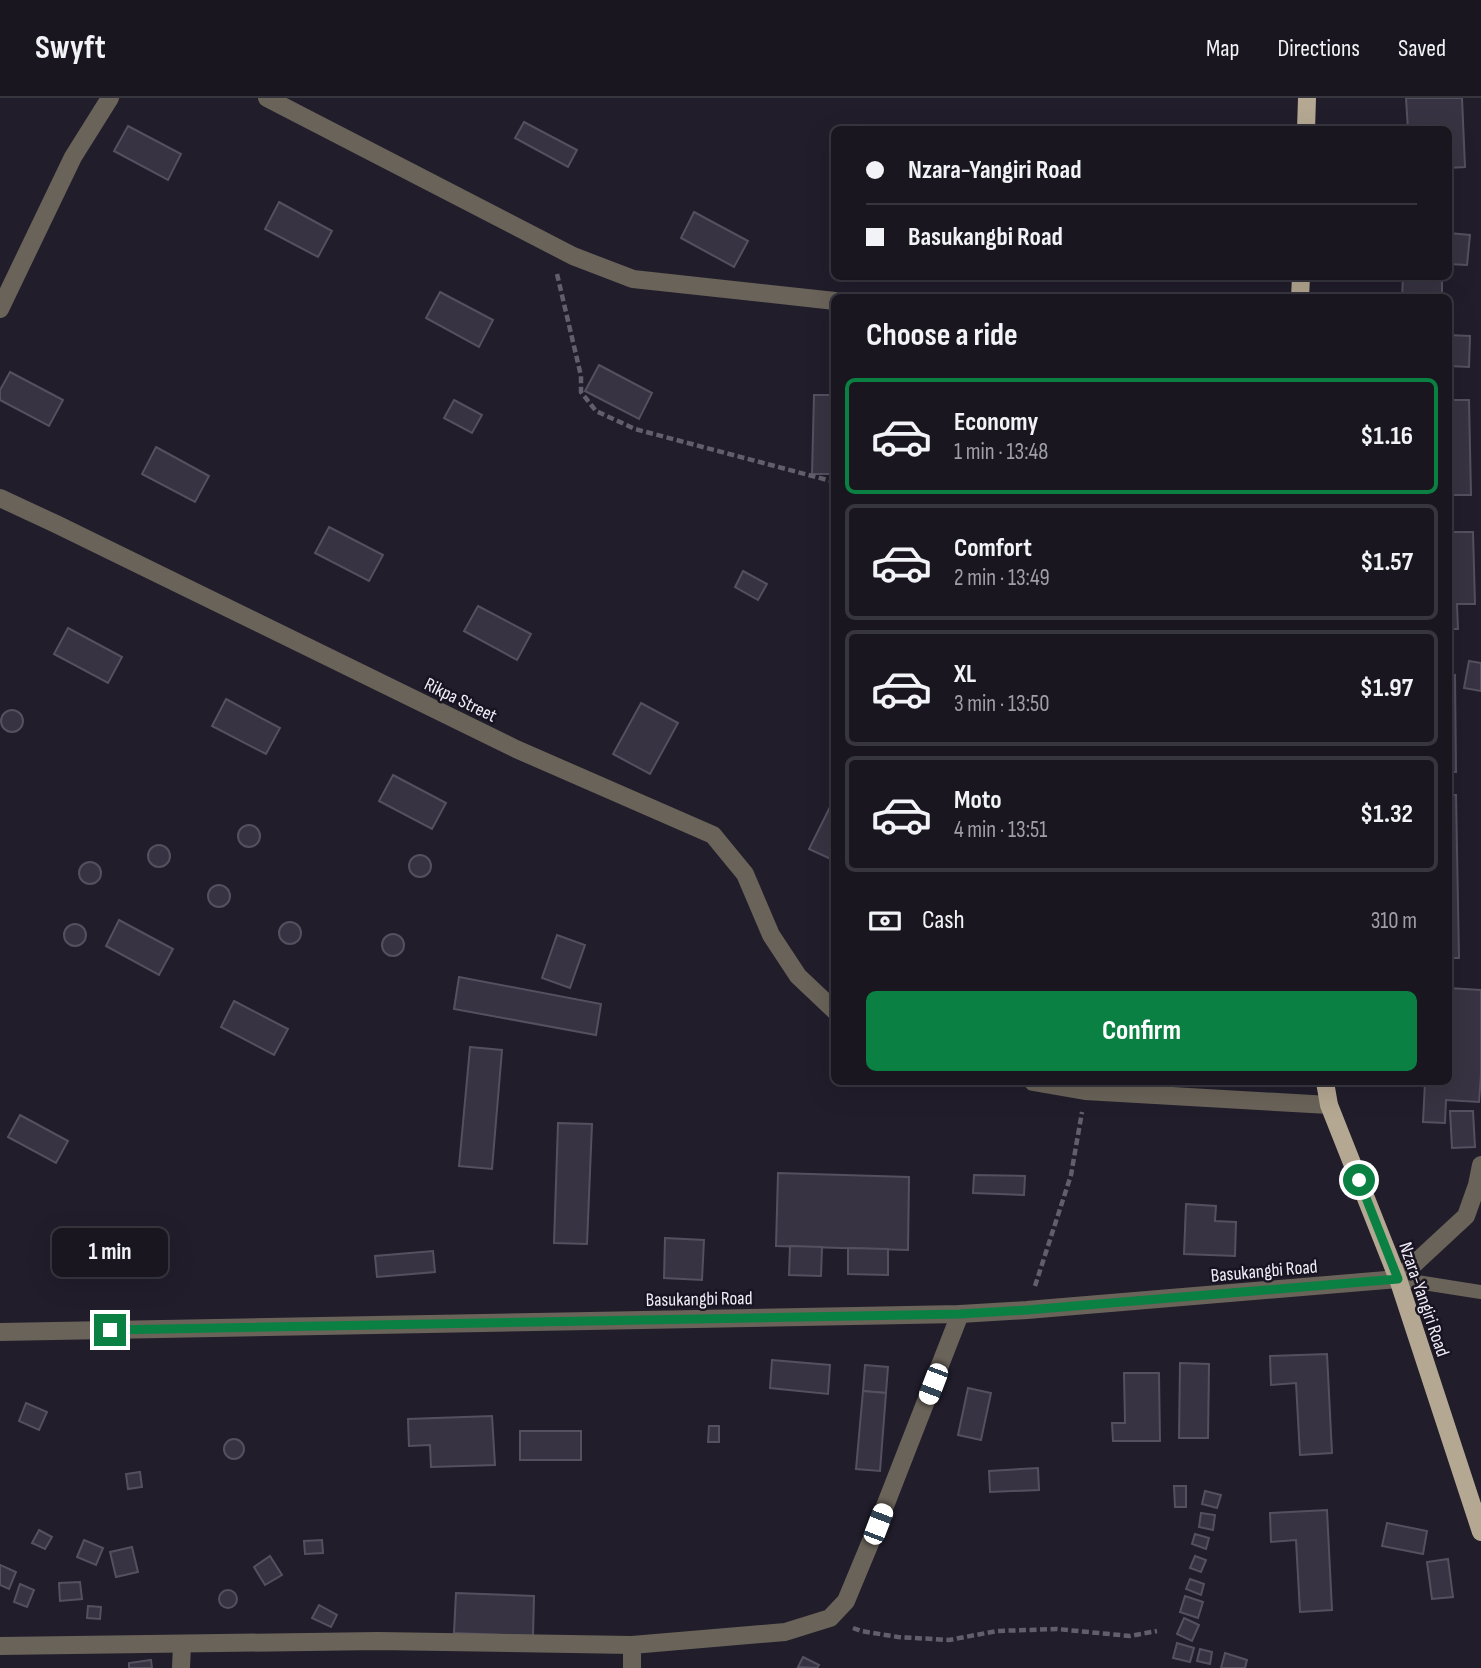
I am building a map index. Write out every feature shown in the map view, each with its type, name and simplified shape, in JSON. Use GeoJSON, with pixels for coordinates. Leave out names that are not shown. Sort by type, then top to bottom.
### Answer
{"type":"FeatureCollection","features":[{"type":"Feature","properties":{"kind":"main road"},"geometry":{"type":"LineString","coordinates":[[1306,126],[1307,98]]}},
{"type":"Feature","properties":{"kind":"main road","name":"Nzara-Yangiri Road"},"geometry":{"type":"LineString","coordinates":[[1326,1085],[1329,1105],[1398,1279],[1481,1532]]}},
{"type":"Feature","properties":{"kind":"street"},"geometry":{"type":"LineString","coordinates":[[0,309],[73,157],[110,98]]}},
{"type":"Feature","properties":{"kind":"street"},"geometry":{"type":"LineString","coordinates":[[267,98],[573,256],[633,279],[831,302]]}},
{"type":"Feature","properties":{"kind":"street","name":"Rikpa Street"},"geometry":{"type":"LineString","coordinates":[[0,498],[516,750],[713,835],[745,874],[771,935],[798,976],[831,1007]]}},
{"type":"Feature","properties":{"kind":"street"},"geometry":{"type":"LineString","coordinates":[[1050,1085],[1085,1091],[1329,1105]]}},
{"type":"Feature","properties":{"kind":"street"},"geometry":{"type":"LineString","coordinates":[[1398,1279],[1466,1216],[1481,1165]]}},
{"type":"Feature","properties":{"kind":"street","name":"Basukangbi Road"},"geometry":{"type":"LineString","coordinates":[[0,1332],[960,1314],[1398,1279]]}},
{"type":"Feature","properties":{"kind":"street"},"geometry":{"type":"LineString","coordinates":[[0,1646],[378,1641],[632,1645],[785,1632],[830,1618],[846,1601],[960,1314]]}},
{"type":"Feature","properties":{"kind":"street"},"geometry":{"type":"LineString","coordinates":[[181,1668],[182,1645]]}},
{"type":"Feature","properties":{"kind":"street"},"geometry":{"type":"LineString","coordinates":[[632,1645],[632,1668]]}},
{"type":"Feature","properties":{"kind":"lane"},"geometry":{"type":"LineString","coordinates":[[1398,1279],[1481,1292]]}},
{"type":"Feature","properties":{"kind":"path"},"geometry":{"type":"LineString","coordinates":[[550,244],[580,376],[581,392],[596,411],[635,429],[831,481]]}},
{"type":"Feature","properties":{"kind":"path"},"geometry":{"type":"LineString","coordinates":[[1027,1310],[1072,1175],[1085,1091]]}},
{"type":"Feature","properties":{"kind":"path"},"geometry":{"type":"LineString","coordinates":[[830,1618],[861,1631],[898,1637],[949,1640],[997,1631],[1057,1629],[1130,1636],[1157,1631]]}},
{"type":"Feature","properties":{"kind":"building"},"geometry":{"type":"Polygon","coordinates":[[[1406,98],[1462,98],[1465,167],[1452,168],[1452,126],[1408,126],[1406,98]]]}},
{"type":"Feature","properties":{"kind":"building"},"geometry":{"type":"Polygon","coordinates":[[[524,122],[577,150],[568,167],[515,138],[524,122]]]}},
{"type":"Feature","properties":{"kind":"building"},"geometry":{"type":"Polygon","coordinates":[[[128,126],[181,154],[168,180],[114,151],[128,126]]]}},
{"type":"Feature","properties":{"kind":"building"},"geometry":{"type":"Polygon","coordinates":[[[279,202],[332,231],[318,257],[265,229],[279,202]]]}},
{"type":"Feature","properties":{"kind":"building"},"geometry":{"type":"Polygon","coordinates":[[[694,212],[748,241],[734,267],[681,238],[694,212]]]}},
{"type":"Feature","properties":{"kind":"building"},"geometry":{"type":"Polygon","coordinates":[[[1452,233],[1470,235],[1467,265],[1452,264],[1452,233]]]}},
{"type":"Feature","properties":{"kind":"building"},"geometry":{"type":"Polygon","coordinates":[[[1403,280],[1442,280],[1442,294],[1402,294],[1403,280]]]}},
{"type":"Feature","properties":{"kind":"building"},"geometry":{"type":"Polygon","coordinates":[[[440,292],[493,320],[479,347],[426,318],[440,292]]]}},
{"type":"Feature","properties":{"kind":"building"},"geometry":{"type":"Polygon","coordinates":[[[1452,335],[1470,336],[1469,367],[1452,366],[1452,335]]]}},
{"type":"Feature","properties":{"kind":"building"},"geometry":{"type":"Polygon","coordinates":[[[599,365],[652,393],[639,419],[585,391],[599,365]]]}},
{"type":"Feature","properties":{"kind":"building"},"geometry":{"type":"Polygon","coordinates":[[[10,372],[63,400],[49,426],[0,400],[0,390],[10,372]]]}},
{"type":"Feature","properties":{"kind":"building"},"geometry":{"type":"Polygon","coordinates":[[[814,395],[831,395],[831,474],[812,474],[814,395]]]}},
{"type":"Feature","properties":{"kind":"building"},"geometry":{"type":"Polygon","coordinates":[[[454,400],[482,415],[472,433],[444,418],[454,400]]]}},
{"type":"Feature","properties":{"kind":"building"},"geometry":{"type":"Polygon","coordinates":[[[1452,400],[1469,400],[1471,495],[1452,495],[1452,400]]]}},
{"type":"Feature","properties":{"kind":"building"},"geometry":{"type":"Polygon","coordinates":[[[156,447],[209,476],[195,502],[142,474],[156,447]]]}},
{"type":"Feature","properties":{"kind":"building"},"geometry":{"type":"Polygon","coordinates":[[[329,527],[383,555],[369,581],[315,553],[329,527]]]}},
{"type":"Feature","properties":{"kind":"building"},"geometry":{"type":"Polygon","coordinates":[[[1452,532],[1473,532],[1475,604],[1457,604],[1458,629],[1452,629],[1452,532]]]}},
{"type":"Feature","properties":{"kind":"building"},"geometry":{"type":"Polygon","coordinates":[[[743,571],[767,584],[758,600],[735,587],[743,571]]]}},
{"type":"Feature","properties":{"kind":"building"},"geometry":{"type":"Polygon","coordinates":[[[478,606],[531,634],[517,660],[464,631],[478,606]]]}},
{"type":"Feature","properties":{"kind":"building"},"geometry":{"type":"Polygon","coordinates":[[[68,628],[122,657],[108,683],[54,654],[68,628]]]}},
{"type":"Feature","properties":{"kind":"building"},"geometry":{"type":"Polygon","coordinates":[[[1469,661],[1481,663],[1481,691],[1464,688],[1469,661]]]}},
{"type":"Feature","properties":{"kind":"building"},"geometry":{"type":"Polygon","coordinates":[[[1455,675],[1456,772],[1452,772],[1452,676],[1455,675]]]}},
{"type":"Feature","properties":{"kind":"building"},"geometry":{"type":"Polygon","coordinates":[[[226,699],[280,728],[266,754],[212,726],[226,699]]]}},
{"type":"Feature","properties":{"kind":"building"},"geometry":{"type":"Polygon","coordinates":[[[641,703],[678,723],[650,774],[613,754],[641,703]]]}},
{"type":"Feature","properties":{"kind":"building"},"geometry":{"type":"Polygon","coordinates":[[[12,710],[20,713],[23,721],[20,729],[12,732],[4,729],[1,721],[4,713],[12,710]]]}},
{"type":"Feature","properties":{"kind":"building"},"geometry":{"type":"Polygon","coordinates":[[[393,775],[446,803],[432,829],[379,801],[393,775]]]}},
{"type":"Feature","properties":{"kind":"building"},"geometry":{"type":"Polygon","coordinates":[[[1452,795],[1456,795],[1459,958],[1452,958],[1452,795]]]}},
{"type":"Feature","properties":{"kind":"building"},"geometry":{"type":"Polygon","coordinates":[[[831,805],[831,859],[809,849],[831,805]]]}},
{"type":"Feature","properties":{"kind":"building"},"geometry":{"type":"Polygon","coordinates":[[[249,825],[257,828],[260,836],[257,844],[249,847],[241,844],[238,836],[241,828],[249,825]]]}},
{"type":"Feature","properties":{"kind":"building"},"geometry":{"type":"Polygon","coordinates":[[[159,845],[167,848],[170,856],[167,864],[159,867],[151,864],[148,856],[151,848],[159,845]]]}},
{"type":"Feature","properties":{"kind":"building"},"geometry":{"type":"Polygon","coordinates":[[[420,855],[428,858],[431,866],[428,874],[420,877],[412,874],[409,866],[412,858],[420,855]]]}},
{"type":"Feature","properties":{"kind":"building"},"geometry":{"type":"Polygon","coordinates":[[[90,862],[98,865],[101,873],[98,881],[90,884],[82,881],[79,873],[82,865],[90,862]]]}},
{"type":"Feature","properties":{"kind":"building"},"geometry":{"type":"Polygon","coordinates":[[[219,885],[227,888],[230,896],[227,904],[219,907],[211,904],[208,896],[211,888],[219,885]]]}},
{"type":"Feature","properties":{"kind":"building"},"geometry":{"type":"Polygon","coordinates":[[[119,920],[173,949],[159,975],[106,946],[119,920]]]}},
{"type":"Feature","properties":{"kind":"building"},"geometry":{"type":"Polygon","coordinates":[[[290,922],[298,925],[301,933],[298,941],[290,944],[282,941],[279,933],[282,925],[290,922]]]}},
{"type":"Feature","properties":{"kind":"building"},"geometry":{"type":"Polygon","coordinates":[[[75,924],[83,927],[86,935],[83,943],[75,946],[67,943],[64,935],[67,927],[75,924]]]}},
{"type":"Feature","properties":{"kind":"building"},"geometry":{"type":"Polygon","coordinates":[[[393,934],[401,937],[404,945],[401,953],[393,956],[385,953],[382,945],[385,937],[393,934]]]}},
{"type":"Feature","properties":{"kind":"building"},"geometry":{"type":"Polygon","coordinates":[[[557,935],[585,945],[570,988],[542,978],[557,935]]]}},
{"type":"Feature","properties":{"kind":"building"},"geometry":{"type":"Polygon","coordinates":[[[459,977],[601,1004],[596,1035],[454,1009],[459,977]]]}},
{"type":"Feature","properties":{"kind":"building"},"geometry":{"type":"Polygon","coordinates":[[[1452,988],[1481,990],[1479,1102],[1446,1100],[1445,1123],[1423,1122],[1425,1085],[1452,1085],[1452,988]]]}},
{"type":"Feature","properties":{"kind":"building"},"geometry":{"type":"Polygon","coordinates":[[[234,1001],[288,1029],[274,1055],[221,1027],[234,1001]]]}},
{"type":"Feature","properties":{"kind":"building"},"geometry":{"type":"Polygon","coordinates":[[[470,1047],[502,1050],[492,1169],[459,1166],[470,1047]]]}},
{"type":"Feature","properties":{"kind":"building"},"geometry":{"type":"Polygon","coordinates":[[[1450,1111],[1473,1111],[1475,1147],[1452,1148],[1450,1111]]]}},
{"type":"Feature","properties":{"kind":"building"},"geometry":{"type":"Polygon","coordinates":[[[20,1115],[68,1141],[56,1163],[8,1137],[20,1115]]]}},
{"type":"Feature","properties":{"kind":"building"},"geometry":{"type":"Polygon","coordinates":[[[558,1123],[592,1124],[587,1244],[554,1243],[558,1123]]]}},
{"type":"Feature","properties":{"kind":"building"},"geometry":{"type":"Polygon","coordinates":[[[778,1173],[909,1177],[908,1250],[776,1246],[778,1173]]]}},
{"type":"Feature","properties":{"kind":"building"},"geometry":{"type":"Polygon","coordinates":[[[974,1175],[1025,1176],[1024,1195],[973,1193],[974,1175]]]}},
{"type":"Feature","properties":{"kind":"building"},"geometry":{"type":"Polygon","coordinates":[[[1186,1204],[1216,1206],[1215,1221],[1236,1222],[1235,1256],[1184,1254],[1186,1204]]]}},
{"type":"Feature","properties":{"kind":"building"},"geometry":{"type":"Polygon","coordinates":[[[665,1238],[704,1240],[702,1280],[664,1278],[665,1238]]]}},
{"type":"Feature","properties":{"kind":"building"},"geometry":{"type":"Polygon","coordinates":[[[790,1246],[822,1247],[821,1276],[789,1275],[790,1246]]]}},
{"type":"Feature","properties":{"kind":"building"},"geometry":{"type":"Polygon","coordinates":[[[848,1248],[888,1249],[888,1275],[848,1274],[848,1248]]]}},
{"type":"Feature","properties":{"kind":"building"},"geometry":{"type":"Polygon","coordinates":[[[433,1251],[435,1272],[377,1277],[375,1256],[433,1251]]]}},
{"type":"Feature","properties":{"kind":"building"},"geometry":{"type":"Polygon","coordinates":[[[1327,1354],[1332,1453],[1300,1455],[1296,1383],[1271,1385],[1270,1356],[1327,1354]]]}},
{"type":"Feature","properties":{"kind":"building"},"geometry":{"type":"Polygon","coordinates":[[[772,1360],[830,1365],[828,1394],[770,1388],[772,1360]]]}},
{"type":"Feature","properties":{"kind":"building"},"geometry":{"type":"Polygon","coordinates":[[[1180,1363],[1209,1364],[1208,1438],[1179,1438],[1180,1363]]]}},
{"type":"Feature","properties":{"kind":"building"},"geometry":{"type":"Polygon","coordinates":[[[865,1365],[888,1367],[886,1393],[863,1391],[865,1365]]]}},
{"type":"Feature","properties":{"kind":"building"},"geometry":{"type":"Polygon","coordinates":[[[1124,1373],[1159,1373],[1160,1441],[1113,1441],[1112,1423],[1125,1423],[1124,1373]]]}},
{"type":"Feature","properties":{"kind":"building"},"geometry":{"type":"Polygon","coordinates":[[[968,1388],[991,1393],[981,1440],[958,1435],[968,1388]]]}},
{"type":"Feature","properties":{"kind":"building"},"geometry":{"type":"Polygon","coordinates":[[[863,1391],[886,1393],[880,1471],[856,1469],[863,1391]]]}},
{"type":"Feature","properties":{"kind":"building"},"geometry":{"type":"Polygon","coordinates":[[[26,1403],[47,1412],[39,1430],[19,1421],[26,1403]]]}},
{"type":"Feature","properties":{"kind":"building"},"geometry":{"type":"Polygon","coordinates":[[[492,1416],[495,1465],[431,1467],[430,1445],[409,1446],[408,1419],[492,1416]]]}},
{"type":"Feature","properties":{"kind":"building"},"geometry":{"type":"Polygon","coordinates":[[[709,1426],[719,1426],[719,1442],[708,1442],[709,1426]]]}},
{"type":"Feature","properties":{"kind":"building"},"geometry":{"type":"Polygon","coordinates":[[[520,1431],[581,1431],[581,1460],[520,1460],[520,1431]]]}},
{"type":"Feature","properties":{"kind":"building"},"geometry":{"type":"Polygon","coordinates":[[[234,1439],[241,1442],[244,1449],[241,1456],[234,1459],[227,1456],[224,1449],[227,1442],[234,1439]]]}},
{"type":"Feature","properties":{"kind":"building"},"geometry":{"type":"Polygon","coordinates":[[[1038,1468],[1039,1490],[990,1492],[989,1471],[1038,1468]]]}},
{"type":"Feature","properties":{"kind":"building"},"geometry":{"type":"Polygon","coordinates":[[[140,1472],[142,1487],[128,1489],[126,1474],[140,1472]]]}},
{"type":"Feature","properties":{"kind":"building"},"geometry":{"type":"Polygon","coordinates":[[[1174,1486],[1186,1486],[1186,1507],[1175,1507],[1174,1486]]]}},
{"type":"Feature","properties":{"kind":"building"},"geometry":{"type":"Polygon","coordinates":[[[1205,1491],[1221,1495],[1217,1508],[1202,1504],[1205,1491]]]}},
{"type":"Feature","properties":{"kind":"building"},"geometry":{"type":"Polygon","coordinates":[[[1327,1510],[1332,1610],[1300,1612],[1296,1540],[1271,1542],[1270,1513],[1327,1510]]]}},
{"type":"Feature","properties":{"kind":"building"},"geometry":{"type":"Polygon","coordinates":[[[1201,1513],[1215,1515],[1213,1530],[1199,1527],[1201,1513]]]}},
{"type":"Feature","properties":{"kind":"building"},"geometry":{"type":"Polygon","coordinates":[[[1387,1523],[1427,1531],[1423,1554],[1382,1546],[1387,1523]]]}},
{"type":"Feature","properties":{"kind":"building"},"geometry":{"type":"Polygon","coordinates":[[[39,1530],[52,1537],[45,1549],[32,1543],[39,1530]]]}},
{"type":"Feature","properties":{"kind":"building"},"geometry":{"type":"Polygon","coordinates":[[[1195,1534],[1209,1538],[1206,1549],[1192,1544],[1195,1534]]]}},
{"type":"Feature","properties":{"kind":"building"},"geometry":{"type":"Polygon","coordinates":[[[84,1540],[103,1548],[96,1565],[77,1557],[84,1540]]]}},
{"type":"Feature","properties":{"kind":"building"},"geometry":{"type":"Polygon","coordinates":[[[322,1540],[323,1553],[305,1554],[304,1541],[322,1540]]]}},
{"type":"Feature","properties":{"kind":"building"},"geometry":{"type":"Polygon","coordinates":[[[132,1547],[138,1572],[116,1577],[110,1552],[132,1547]]]}},
{"type":"Feature","properties":{"kind":"building"},"geometry":{"type":"Polygon","coordinates":[[[270,1556],[282,1575],[265,1585],[254,1567],[270,1556]]]}},
{"type":"Feature","properties":{"kind":"building"},"geometry":{"type":"Polygon","coordinates":[[[1195,1556],[1206,1560],[1201,1572],[1190,1568],[1195,1556]]]}},
{"type":"Feature","properties":{"kind":"building"},"geometry":{"type":"Polygon","coordinates":[[[1448,1559],[1453,1597],[1432,1599],[1427,1562],[1448,1559]]]}},
{"type":"Feature","properties":{"kind":"building"},"geometry":{"type":"Polygon","coordinates":[[[0,1565],[16,1572],[9,1589],[0,1585],[0,1565]]]}},
{"type":"Feature","properties":{"kind":"building"},"geometry":{"type":"Polygon","coordinates":[[[1190,1579],[1204,1584],[1201,1595],[1186,1589],[1190,1579]]]}},
{"type":"Feature","properties":{"kind":"building"},"geometry":{"type":"Polygon","coordinates":[[[80,1582],[82,1599],[60,1601],[59,1583],[80,1582]]]}},
{"type":"Feature","properties":{"kind":"building"},"geometry":{"type":"Polygon","coordinates":[[[20,1584],[34,1590],[27,1607],[14,1602],[20,1584]]]}},
{"type":"Feature","properties":{"kind":"building"},"geometry":{"type":"Polygon","coordinates":[[[224,1590],[232,1590],[237,1599],[235,1606],[224,1608],[219,1603],[219,1595],[224,1590]]]}},
{"type":"Feature","properties":{"kind":"building"},"geometry":{"type":"Polygon","coordinates":[[[456,1593],[534,1596],[533,1636],[454,1633],[456,1593]]]}},
{"type":"Feature","properties":{"kind":"building"},"geometry":{"type":"Polygon","coordinates":[[[1185,1596],[1203,1602],[1198,1618],[1180,1612],[1185,1596]]]}},
{"type":"Feature","properties":{"kind":"building"},"geometry":{"type":"Polygon","coordinates":[[[319,1605],[337,1615],[331,1627],[312,1618],[319,1605]]]}},
{"type":"Feature","properties":{"kind":"building"},"geometry":{"type":"Polygon","coordinates":[[[88,1606],[101,1607],[100,1619],[87,1618],[88,1606]]]}},
{"type":"Feature","properties":{"kind":"building"},"geometry":{"type":"Polygon","coordinates":[[[1184,1618],[1199,1625],[1192,1641],[1177,1634],[1184,1618]]]}},
{"type":"Feature","properties":{"kind":"building"},"geometry":{"type":"Polygon","coordinates":[[[1177,1643],[1194,1648],[1190,1662],[1173,1658],[1177,1643]]]}},
{"type":"Feature","properties":{"kind":"building"},"geometry":{"type":"Polygon","coordinates":[[[1200,1649],[1212,1652],[1210,1664],[1197,1661],[1200,1649]]]}},
{"type":"Feature","properties":{"kind":"building"},"geometry":{"type":"Polygon","coordinates":[[[1225,1653],[1247,1660],[1245,1668],[1221,1668],[1225,1653]]]}},
{"type":"Feature","properties":{"kind":"building"},"geometry":{"type":"Polygon","coordinates":[[[803,1657],[819,1665],[817,1668],[798,1667],[803,1657]]]}},
{"type":"Feature","properties":{"kind":"building"},"geometry":{"type":"Polygon","coordinates":[[[151,1660],[152,1668],[129,1668],[129,1663],[151,1660]]]}},
{"type":"Feature","properties":{"kind":"route"},"geometry":{"type":"LineString","coordinates":[[110,1330],[960,1314],[1398,1279],[1359,1180]]}}]}
